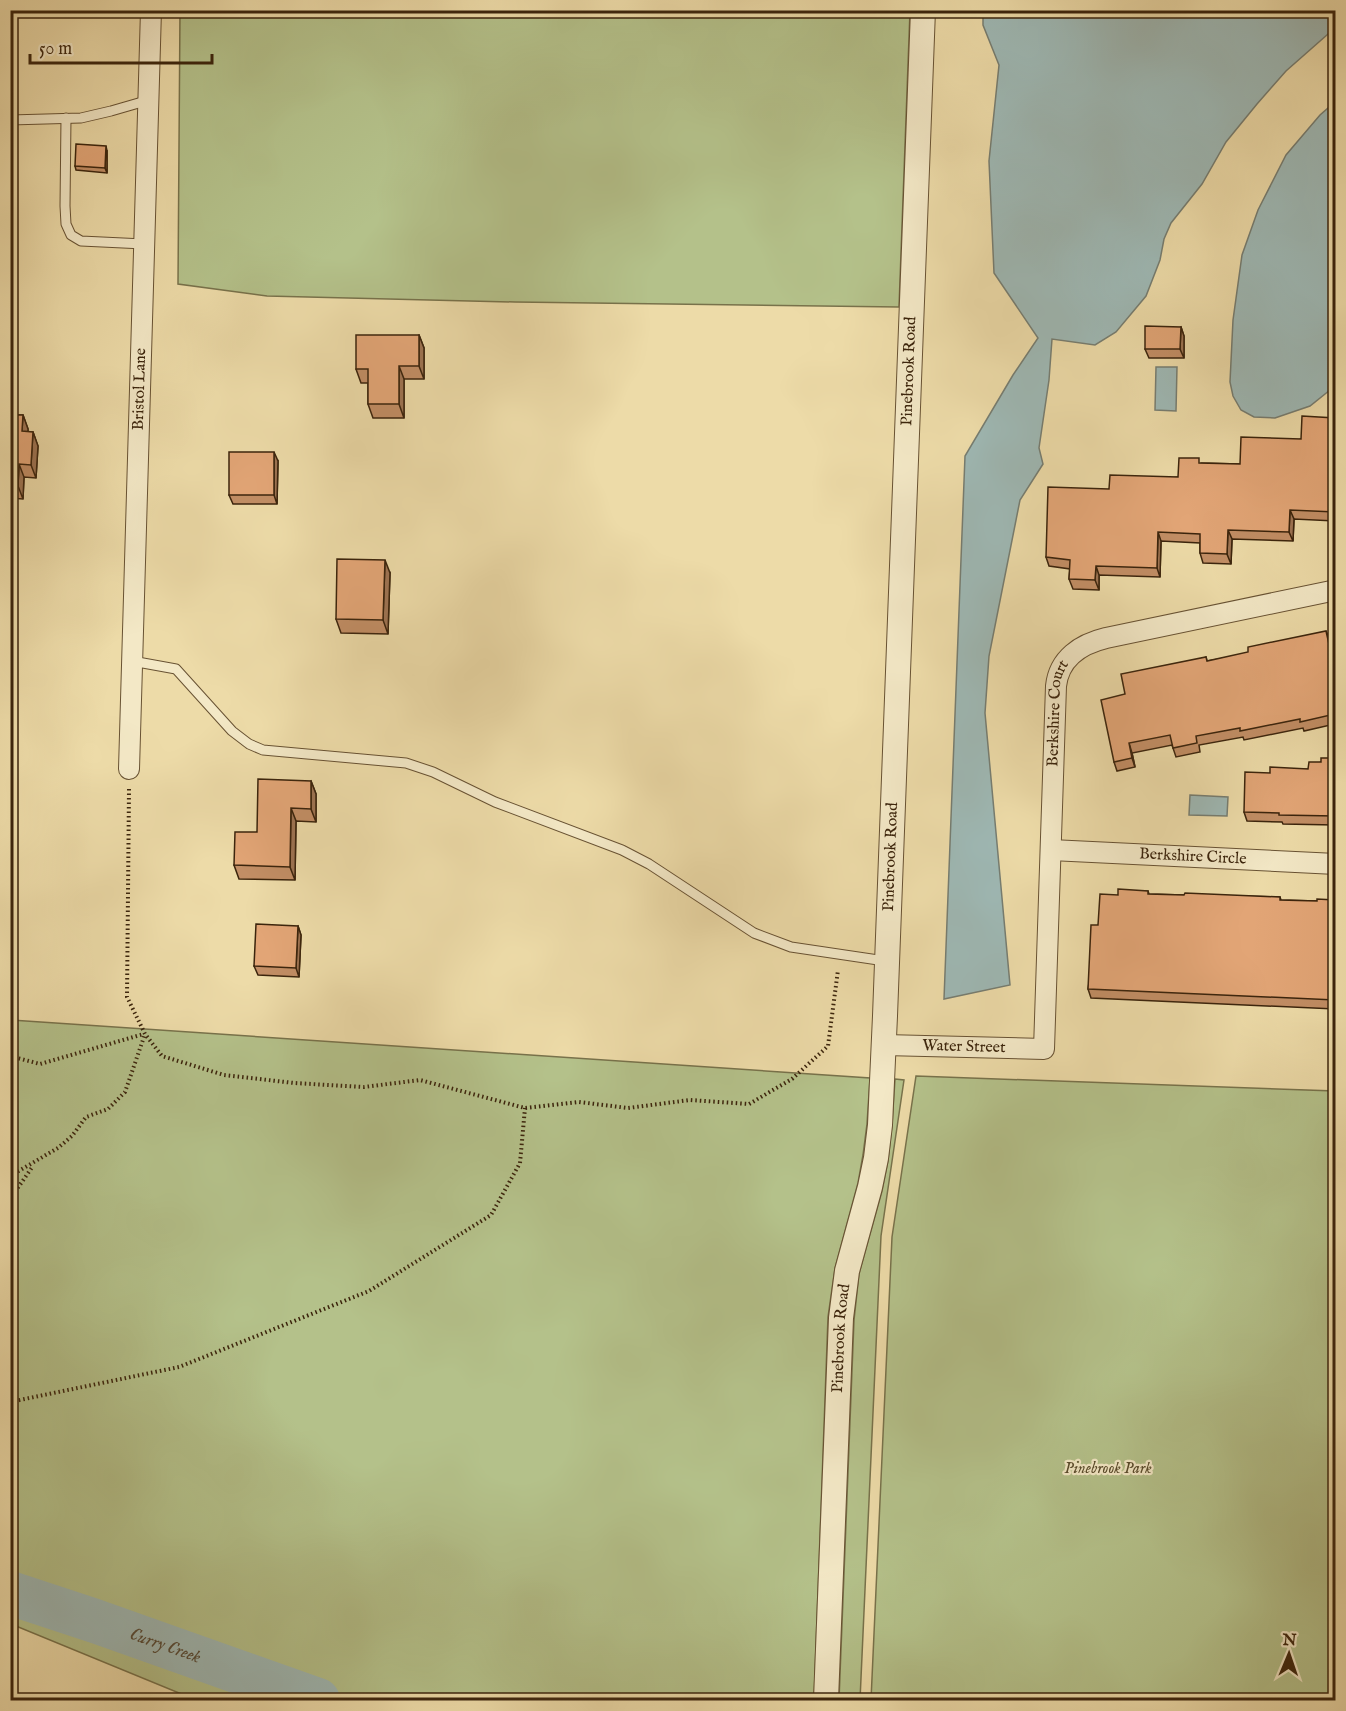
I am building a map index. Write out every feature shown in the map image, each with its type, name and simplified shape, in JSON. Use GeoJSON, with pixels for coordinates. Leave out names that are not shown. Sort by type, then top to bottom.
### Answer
{"type":"FeatureCollection","features":[{"type":"Feature","properties":{"kind":"street","name":"Bristol Lane"},"geometry":{"type":"LineString","coordinates":[[129,769],[151,10]]}},
{"type":"Feature","properties":{"kind":"street","name":"Pinebrook Road"},"geometry":{"type":"LineString","coordinates":[[826,1701],[841,1318],[847,1271],[876,1158],[880,1125],[923,10]]}},
{"type":"Feature","properties":{"kind":"street","name":"Berkshire Court"},"geometry":{"type":"LineString","coordinates":[[1044,1049],[1056,686],[1060,668],[1072,654],[1087,644],[1106,638],[1335,590]]}},
{"type":"Feature","properties":{"kind":"street","name":"Berkshire Circle"},"geometry":{"type":"LineString","coordinates":[[1051,850],[1335,864]]}},
{"type":"Feature","properties":{"kind":"street","name":"Water Street"},"geometry":{"type":"LineString","coordinates":[[884,1045],[1044,1049]]}},
{"type":"Feature","properties":{"kind":"lane"},"geometry":{"type":"LineString","coordinates":[[10,120],[81,118],[148,100]]}},
{"type":"Feature","properties":{"kind":"lane"},"geometry":{"type":"LineString","coordinates":[[66,118],[65,206],[66,224],[71,235],[81,241],[144,244]]}},
{"type":"Feature","properties":{"kind":"lane"},"geometry":{"type":"LineString","coordinates":[[132,661],[176,669],[232,731],[249,744],[263,750],[406,763],[433,772],[495,802],[622,850],[657,869],[754,933],[791,947],[887,961]]}},
{"type":"Feature","properties":{"kind":"path"},"geometry":{"type":"LineString","coordinates":[[129,769],[127,997],[145,1034],[162,1056],[224,1075],[294,1083],[364,1087],[420,1080],[525,1108],[579,1102],[628,1108],[690,1100],[749,1104],[792,1079],[828,1046],[840,954]]}},
{"type":"Feature","properties":{"kind":"path"},"geometry":{"type":"LineString","coordinates":[[10,1056],[40,1064],[145,1034]]}},
{"type":"Feature","properties":{"kind":"path"},"geometry":{"type":"LineString","coordinates":[[10,1176],[58,1148],[72,1136],[86,1117],[108,1109],[125,1092],[145,1034]]}},
{"type":"Feature","properties":{"kind":"path"},"geometry":{"type":"LineString","coordinates":[[10,1402],[179,1367],[369,1291],[491,1215],[520,1163],[525,1108]]}},
{"type":"Feature","properties":{"kind":"path"},"geometry":{"type":"LineString","coordinates":[[10,1199],[35,1163]]}},
{"type":"Feature","properties":{"kind":"green space"},"geometry":{"type":"Polygon","coordinates":[[[180,11],[910,11],[899,307],[267,296],[178,284],[180,11]]]}},
{"type":"Feature","properties":{"kind":"green space"},"geometry":{"type":"Polygon","coordinates":[[[11,1020],[870,1078],[863,1155],[858,1183],[835,1268],[828,1317],[814,1700],[196,1700],[11,1624],[11,1020]]]}},
{"type":"Feature","properties":{"kind":"green space","name":"Pinebrook Park"},"geometry":{"type":"Polygon","coordinates":[[[916,1076],[1335,1091],[1335,1700],[871,1700],[892,1237],[916,1076]]]}},
{"type":"Feature","properties":{"kind":"green space"},"geometry":{"type":"Polygon","coordinates":[[[895,1079],[904,1080],[881,1236],[860,1700],[839,1700],[854,1320],[859,1274],[888,1161],[895,1079]]]}},
{"type":"Feature","properties":{"kind":"water"},"geometry":{"type":"Polygon","coordinates":[[[1335,10],[1336,27],[1286,71],[1226,142],[1202,184],[1171,223],[1146,296],[1116,332],[1095,345],[1052,339],[1049,380],[1039,448],[1043,464],[1020,500],[989,656],[985,713],[1010,985],[944,999],[965,456],[1038,338],[994,273],[989,161],[999,65],[983,25],[983,11],[1335,10]]]}},
{"type":"Feature","properties":{"kind":"water"},"geometry":{"type":"Polygon","coordinates":[[[1335,102],[1335,386],[1310,406],[1275,418],[1254,417],[1241,410],[1233,396],[1230,382],[1233,320],[1242,255],[1258,210],[1286,155],[1320,115],[1335,102]]]}},
{"type":"Feature","properties":{"kind":"water"},"geometry":{"type":"Polygon","coordinates":[[[1156,367],[1177,367],[1176,411],[1155,410],[1156,367]]]}},
{"type":"Feature","properties":{"kind":"water"},"geometry":{"type":"Polygon","coordinates":[[[1190,795],[1228,797],[1227,816],[1189,815],[1190,795]]]}},
{"type":"Feature","properties":{"kind":"building"},"geometry":{"type":"Polygon","coordinates":[[[76,144],[106,146],[105,168],[75,166],[76,144]]]}},
{"type":"Feature","properties":{"kind":"building"},"geometry":{"type":"Polygon","coordinates":[[[1145,326],[1181,327],[1180,349],[1145,349],[1145,326]]]}},
{"type":"Feature","properties":{"kind":"building"},"geometry":{"type":"Polygon","coordinates":[[[356,335],[419,335],[419,366],[399,366],[399,404],[368,404],[368,369],[356,369],[356,335]]]}},
{"type":"Feature","properties":{"kind":"building"},"geometry":{"type":"Polygon","coordinates":[[[10,415],[23,415],[22,431],[33,432],[31,465],[19,464],[18,486],[10,485],[10,415]]]}},
{"type":"Feature","properties":{"kind":"building"},"geometry":{"type":"Polygon","coordinates":[[[1302,416],[1335,418],[1335,512],[1290,510],[1289,532],[1228,530],[1227,554],[1200,553],[1200,534],[1158,532],[1157,568],[1096,566],[1095,580],[1069,579],[1070,560],[1046,557],[1048,487],[1109,489],[1110,475],[1178,477],[1179,458],[1199,458],[1199,463],[1240,464],[1241,437],[1301,439],[1302,416]]]}},
{"type":"Feature","properties":{"kind":"building"},"geometry":{"type":"Polygon","coordinates":[[[229,452],[274,452],[274,495],[229,495],[229,452]]]}},
{"type":"Feature","properties":{"kind":"building"},"geometry":{"type":"Polygon","coordinates":[[[337,559],[385,560],[383,620],[336,619],[337,559]]]}},
{"type":"Feature","properties":{"kind":"building"},"geometry":{"type":"Polygon","coordinates":[[[1326,631],[1331,653],[1335,652],[1335,714],[1300,722],[1300,719],[1240,731],[1240,728],[1196,736],[1197,743],[1173,748],[1170,735],[1129,743],[1132,758],[1114,762],[1101,700],[1125,694],[1121,674],[1206,657],[1207,661],[1248,652],[1248,647],[1326,631]]]}},
{"type":"Feature","properties":{"kind":"building"},"geometry":{"type":"Polygon","coordinates":[[[1321,758],[1335,758],[1335,816],[1244,812],[1245,772],[1270,773],[1270,767],[1308,769],[1309,762],[1321,762],[1321,758]]]}},
{"type":"Feature","properties":{"kind":"building"},"geometry":{"type":"Polygon","coordinates":[[[258,779],[311,781],[311,809],[291,808],[290,867],[234,865],[235,832],[257,832],[258,779]]]}},
{"type":"Feature","properties":{"kind":"building"},"geometry":{"type":"Polygon","coordinates":[[[1118,889],[1148,891],[1148,894],[1184,895],[1185,893],[1280,897],[1280,900],[1335,900],[1335,1000],[1088,989],[1091,925],[1098,925],[1100,894],[1118,895],[1118,889]]]}},
{"type":"Feature","properties":{"kind":"building"},"geometry":{"type":"Polygon","coordinates":[[[256,924],[298,926],[296,968],[254,966],[256,924]]]}},
{"type":"Feature","properties":{"kind":"waterway","name":"Curry Creek"},"geometry":{"type":"LineString","coordinates":[[10,1593],[318,1700]]}}]}
